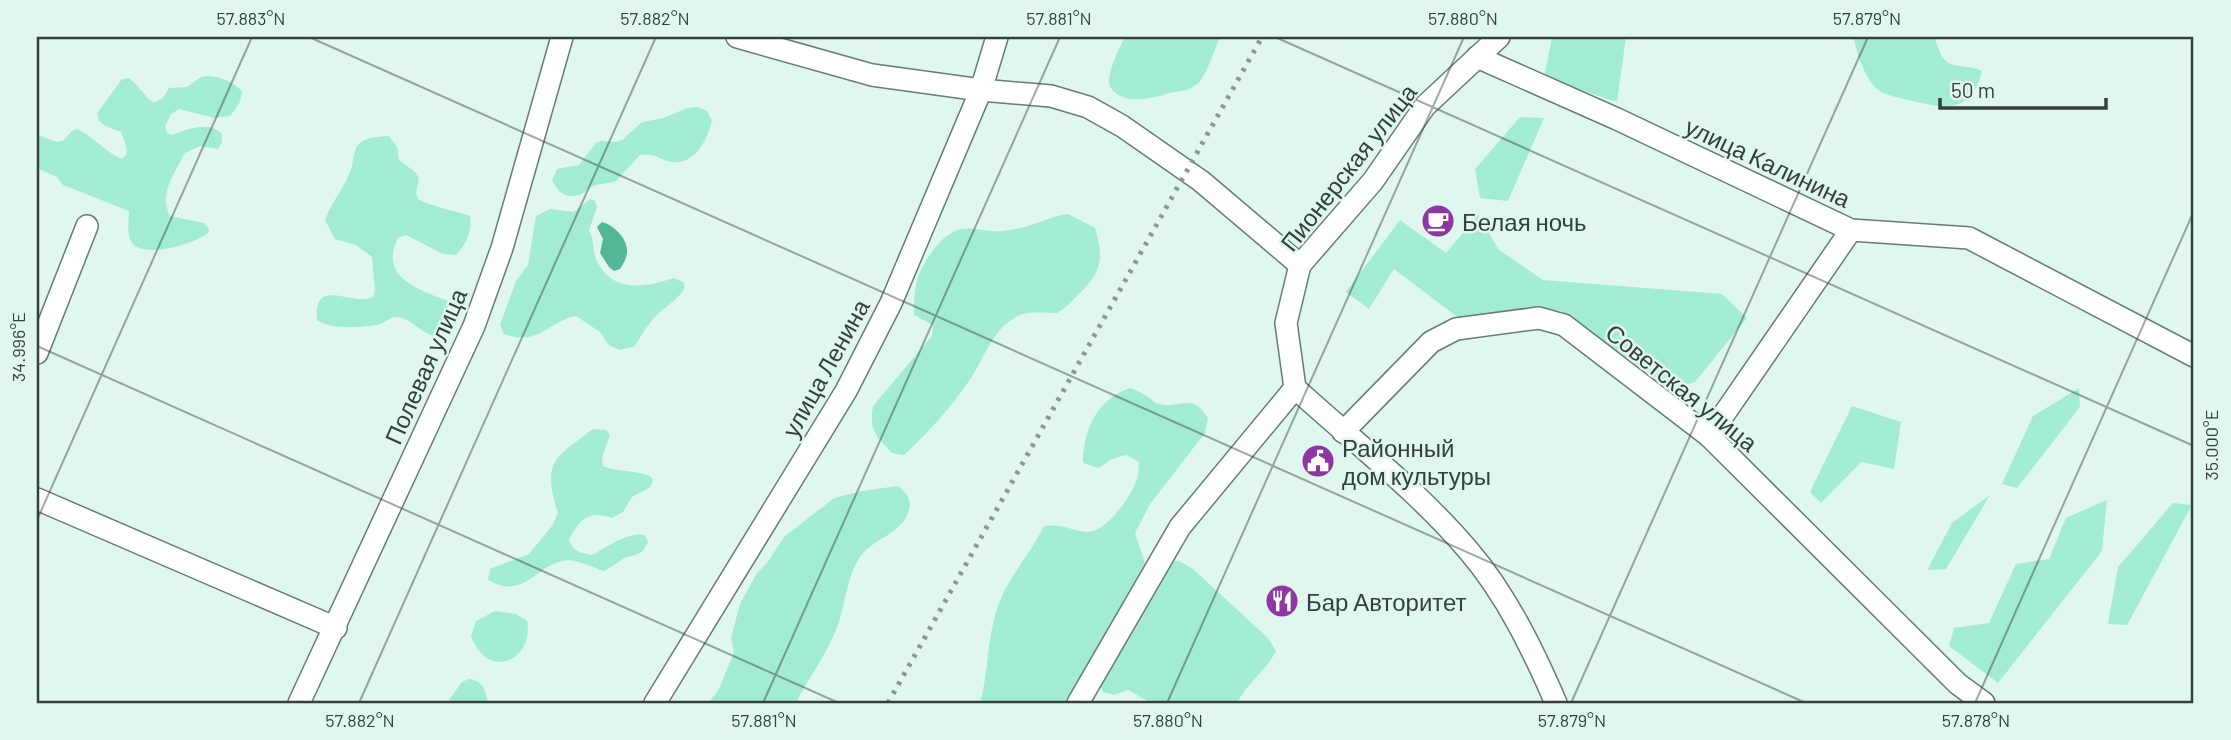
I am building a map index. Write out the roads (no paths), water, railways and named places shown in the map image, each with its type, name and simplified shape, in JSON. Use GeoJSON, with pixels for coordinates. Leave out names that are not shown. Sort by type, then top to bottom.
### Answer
{"type":"FeatureCollection","features":[{"type":"Feature","properties":{"kind":"street","name":"Полевая улица"},"geometry":{"type":"LineString","coordinates":[[299,703],[474,326],[502,248],[562,37]]}},
{"type":"Feature","properties":{"kind":"street"},"geometry":{"type":"LineString","coordinates":[[737,37],[872,75],[981,90],[1051,96],[1088,107],[1122,126],[1201,181],[1300,265]]}},
{"type":"Feature","properties":{"kind":"street","name":"улица Ленина"},"geometry":{"type":"LineString","coordinates":[[655,703],[846,391],[891,303],[981,90],[996,37]]}},
{"type":"Feature","properties":{"kind":"street","name":"Пионерская улица"},"geometry":{"type":"LineString","coordinates":[[1295,388],[1286,323],[1300,265],[1373,181],[1425,106],[1499,37]]}},
{"type":"Feature","properties":{"kind":"street","name":"улица Калинина"},"geometry":{"type":"LineString","coordinates":[[1476,57],[1617,119],[1851,230],[1969,238],[2194,356]]}},
{"type":"Feature","properties":{"kind":"street"},"geometry":{"type":"LineString","coordinates":[[37,353],[87,226]]}},
{"type":"Feature","properties":{"kind":"street"},"geometry":{"type":"LineString","coordinates":[[1709,436],[1851,230]]}},
{"type":"Feature","properties":{"kind":"street","name":"Советская улица"},"geometry":{"type":"LineString","coordinates":[[1343,432],[1431,342],[1455,328],[1539,318],[1564,326],[1709,436],[1958,684],[1984,703]]}},
{"type":"Feature","properties":{"kind":"street"},"geometry":{"type":"LineString","coordinates":[[1078,703],[1180,527],[1295,388],[1430,509],[1469,551],[1500,592],[1556,703]]}},
{"type":"Feature","properties":{"kind":"street"},"geometry":{"type":"LineString","coordinates":[[37,499],[336,628]]}},
{"type":"Feature","properties":{"kind":"railway"},"geometry":{"type":"LineString","coordinates":[[888,703],[1262,37]]}},
{"type":"Feature","properties":{"kind":"place","name":"Белая ночь"},"geometry":{"type":"Point","coordinates":[1438,221]}},
{"type":"Feature","properties":{"kind":"place","name":"Районный дом культуры"},"geometry":{"type":"Point","coordinates":[1318,461]}},
{"type":"Feature","properties":{"kind":"place","name":"Бар Авторитет"},"geometry":{"type":"Point","coordinates":[1282,601]}}]}
